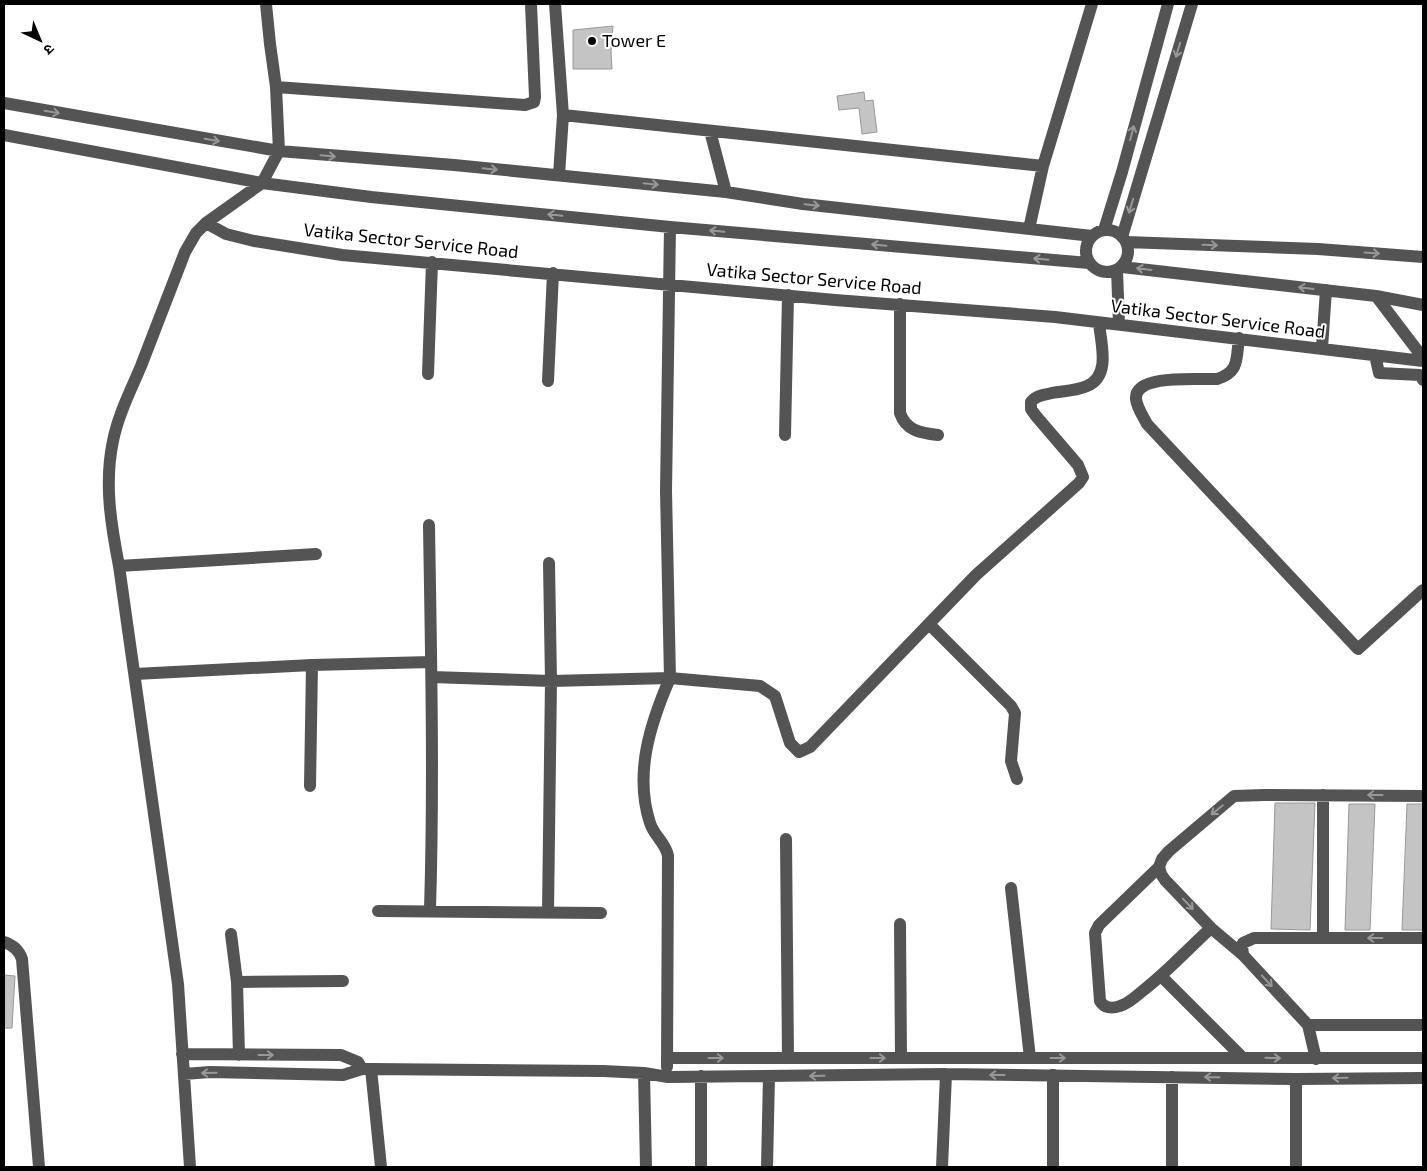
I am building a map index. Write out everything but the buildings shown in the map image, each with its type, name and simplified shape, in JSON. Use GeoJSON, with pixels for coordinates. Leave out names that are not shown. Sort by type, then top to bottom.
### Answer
{"type":"FeatureCollection","features":[{"type":"Feature","properties":{"kind":"street"},"geometry":{"type":"LineString","coordinates":[[190,1167],[178,984],[135,674],[119,566],[110,522],[109,490],[113,440],[185,252],[196,233],[206,223],[262,182],[279,151],[276,87],[266,4]]}},
{"type":"Feature","properties":{"kind":"street"},"geometry":{"type":"LineString","coordinates":[[276,87],[530,104],[534,102],[536,97],[531,4]]}},
{"type":"Feature","properties":{"kind":"street"},"geometry":{"type":"LineString","coordinates":[[554,4],[563,115],[559,175]]}},
{"type":"Feature","properties":{"kind":"street"},"geometry":{"type":"LineString","coordinates":[[1028,229],[1043,166],[1092,4]]}},
{"type":"Feature","properties":{"kind":"street"},"geometry":{"type":"LineString","coordinates":[[1089,263],[1086,249],[1088,242],[1098,233],[1122,172],[1168,4]]}},
{"type":"Feature","properties":{"kind":"street"},"geometry":{"type":"LineString","coordinates":[[1119,324],[1119,269],[1128,255],[1124,239],[1192,4]]}},
{"type":"Feature","properties":{"kind":"street"},"geometry":{"type":"LineString","coordinates":[[4,103],[279,151],[559,175],[726,192],[803,204],[1028,229],[1117,233],[1124,239],[1318,249],[1423,257]]}},
{"type":"Feature","properties":{"kind":"street"},"geometry":{"type":"LineString","coordinates":[[563,115],[1043,166]]}},
{"type":"Feature","properties":{"kind":"street"},"geometry":{"type":"LineString","coordinates":[[710,131],[726,192]]}},
{"type":"Feature","properties":{"kind":"street"},"geometry":{"type":"LineString","coordinates":[[4,135],[262,182],[371,197],[670,227],[1089,263],[1099,271],[1105,272],[1119,269],[1326,290],[1376,296],[1423,305]]}},
{"type":"Feature","properties":{"kind":"street","name":"Vatika Sector Service Road"},"geometry":{"type":"LineString","coordinates":[[206,223],[226,234],[254,241],[342,254],[788,295],[1055,317],[1423,359]]}},
{"type":"Feature","properties":{"kind":"street"},"geometry":{"type":"LineString","coordinates":[[668,1076],[668,856],[667,850],[650,826],[645,800],[644,780],[648,738],[670,678],[666,491],[670,227]]}},
{"type":"Feature","properties":{"kind":"street"},"geometry":{"type":"LineString","coordinates":[[428,374],[432,262]]}},
{"type":"Feature","properties":{"kind":"street"},"geometry":{"type":"LineString","coordinates":[[548,381],[553,273]]}},
{"type":"Feature","properties":{"kind":"street"},"geometry":{"type":"LineString","coordinates":[[1322,348],[1326,290]]}},
{"type":"Feature","properties":{"kind":"street"},"geometry":{"type":"LineString","coordinates":[[785,435],[788,295]]}},
{"type":"Feature","properties":{"kind":"street"},"geometry":{"type":"LineString","coordinates":[[1376,296],[1423,359]]}},
{"type":"Feature","properties":{"kind":"street"},"geometry":{"type":"LineString","coordinates":[[900,304],[900,413],[908,427],[916,431],[938,435]]}},
{"type":"Feature","properties":{"kind":"street"},"geometry":{"type":"LineString","coordinates":[[432,676],[551,681],[670,678],[760,686],[774,696],[790,743],[799,752],[810,747],[976,575],[1079,483],[1083,477],[1078,465],[1036,416],[1031,402],[1035,397],[1042,395],[1084,387],[1093,383],[1098,378],[1103,366],[1099,323]]}},
{"type":"Feature","properties":{"kind":"street"},"geometry":{"type":"LineString","coordinates":[[1239,338],[1236,367],[1230,374],[1224,377],[1217,379],[1156,380],[1142,386],[1136,397],[1138,407],[1147,424],[1358,649],[1423,590]]}},
{"type":"Feature","properties":{"kind":"street"},"geometry":{"type":"LineString","coordinates":[[1375,355],[1379,373],[1420,375],[1423,380]]}},
{"type":"Feature","properties":{"kind":"street"},"geometry":{"type":"LineString","coordinates":[[427,911],[430,909],[431,863],[432,676],[429,524]]}},
{"type":"Feature","properties":{"kind":"street"},"geometry":{"type":"LineString","coordinates":[[119,566],[316,554]]}},
{"type":"Feature","properties":{"kind":"street"},"geometry":{"type":"LineString","coordinates":[[548,563],[551,681],[548,912]]}},
{"type":"Feature","properties":{"kind":"street"},"geometry":{"type":"LineString","coordinates":[[929,624],[1015,713],[1011,761],[1017,779]]}},
{"type":"Feature","properties":{"kind":"street"},"geometry":{"type":"LineString","coordinates":[[135,674],[312,665],[431,662]]}},
{"type":"Feature","properties":{"kind":"street"},"geometry":{"type":"LineString","coordinates":[[310,786],[312,665]]}},
{"type":"Feature","properties":{"kind":"street"},"geometry":{"type":"LineString","coordinates":[[1323,795],[1323,938]]}},
{"type":"Feature","properties":{"kind":"street"},"geometry":{"type":"LineString","coordinates":[[1211,928],[1161,976],[1128,1002],[1118,1007],[1106,1007],[1100,1001],[1095,932],[1099,925],[1159,867],[1162,859],[1169,852],[1234,796],[1423,796]]}},
{"type":"Feature","properties":{"kind":"street"},"geometry":{"type":"LineString","coordinates":[[786,839],[788,1058]]}},
{"type":"Feature","properties":{"kind":"street"},"geometry":{"type":"LineString","coordinates":[[1159,867],[1160,874],[1165,880],[1211,928],[1243,955],[1308,1025],[1316,1059]]}},
{"type":"Feature","properties":{"kind":"street"},"geometry":{"type":"LineString","coordinates":[[1011,888],[1030,1058]]}},
{"type":"Feature","properties":{"kind":"street"},"geometry":{"type":"LineString","coordinates":[[378,910],[601,913]]}},
{"type":"Feature","properties":{"kind":"street"},"geometry":{"type":"LineString","coordinates":[[900,924],[901,1058]]}},
{"type":"Feature","properties":{"kind":"street"},"geometry":{"type":"LineString","coordinates":[[231,934],[237,982],[239,1055]]}},
{"type":"Feature","properties":{"kind":"street"},"geometry":{"type":"LineString","coordinates":[[1243,955],[1242,946],[1248,939],[1423,938]]}},
{"type":"Feature","properties":{"kind":"street"},"geometry":{"type":"LineString","coordinates":[[4,942],[12,945],[20,953],[22,959],[39,1167]]}},
{"type":"Feature","properties":{"kind":"street"},"geometry":{"type":"LineString","coordinates":[[1161,976],[1243,1058]]}},
{"type":"Feature","properties":{"kind":"street"},"geometry":{"type":"LineString","coordinates":[[237,982],[343,981]]}},
{"type":"Feature","properties":{"kind":"street"},"geometry":{"type":"LineString","coordinates":[[1308,1025],[1423,1024]]}},
{"type":"Feature","properties":{"kind":"street"},"geometry":{"type":"LineString","coordinates":[[182,1054],[341,1055],[358,1062],[366,1069],[381,1167]]}},
{"type":"Feature","properties":{"kind":"street"},"geometry":{"type":"LineString","coordinates":[[667,1058],[1423,1058]]}},
{"type":"Feature","properties":{"kind":"street"},"geometry":{"type":"LineString","coordinates":[[1368,1059],[1369,1078]]}},
{"type":"Feature","properties":{"kind":"street"},"geometry":{"type":"LineString","coordinates":[[184,1074],[210,1072],[342,1075],[366,1069],[603,1071],[668,1076],[946,1074],[1296,1079],[1423,1078]]}},
{"type":"Feature","properties":{"kind":"street"},"geometry":{"type":"LineString","coordinates":[[644,1073],[646,1167]]}},
{"type":"Feature","properties":{"kind":"street"},"geometry":{"type":"LineString","coordinates":[[942,1167],[946,1074]]}},
{"type":"Feature","properties":{"kind":"street"},"geometry":{"type":"LineString","coordinates":[[1053,1075],[1053,1167]]}},
{"type":"Feature","properties":{"kind":"street"},"geometry":{"type":"LineString","coordinates":[[701,1076],[701,1167]]}},
{"type":"Feature","properties":{"kind":"street"},"geometry":{"type":"LineString","coordinates":[[766,1167],[769,1076]]}},
{"type":"Feature","properties":{"kind":"street"},"geometry":{"type":"LineString","coordinates":[[1172,1076],[1172,1167]]}},
{"type":"Feature","properties":{"kind":"street"},"geometry":{"type":"LineString","coordinates":[[1296,1079],[1296,1167]]}},
{"type":"Feature","properties":{"kind":"place","name":"Tower E"},"geometry":{"type":"Point","coordinates":[592,41]}}]}
